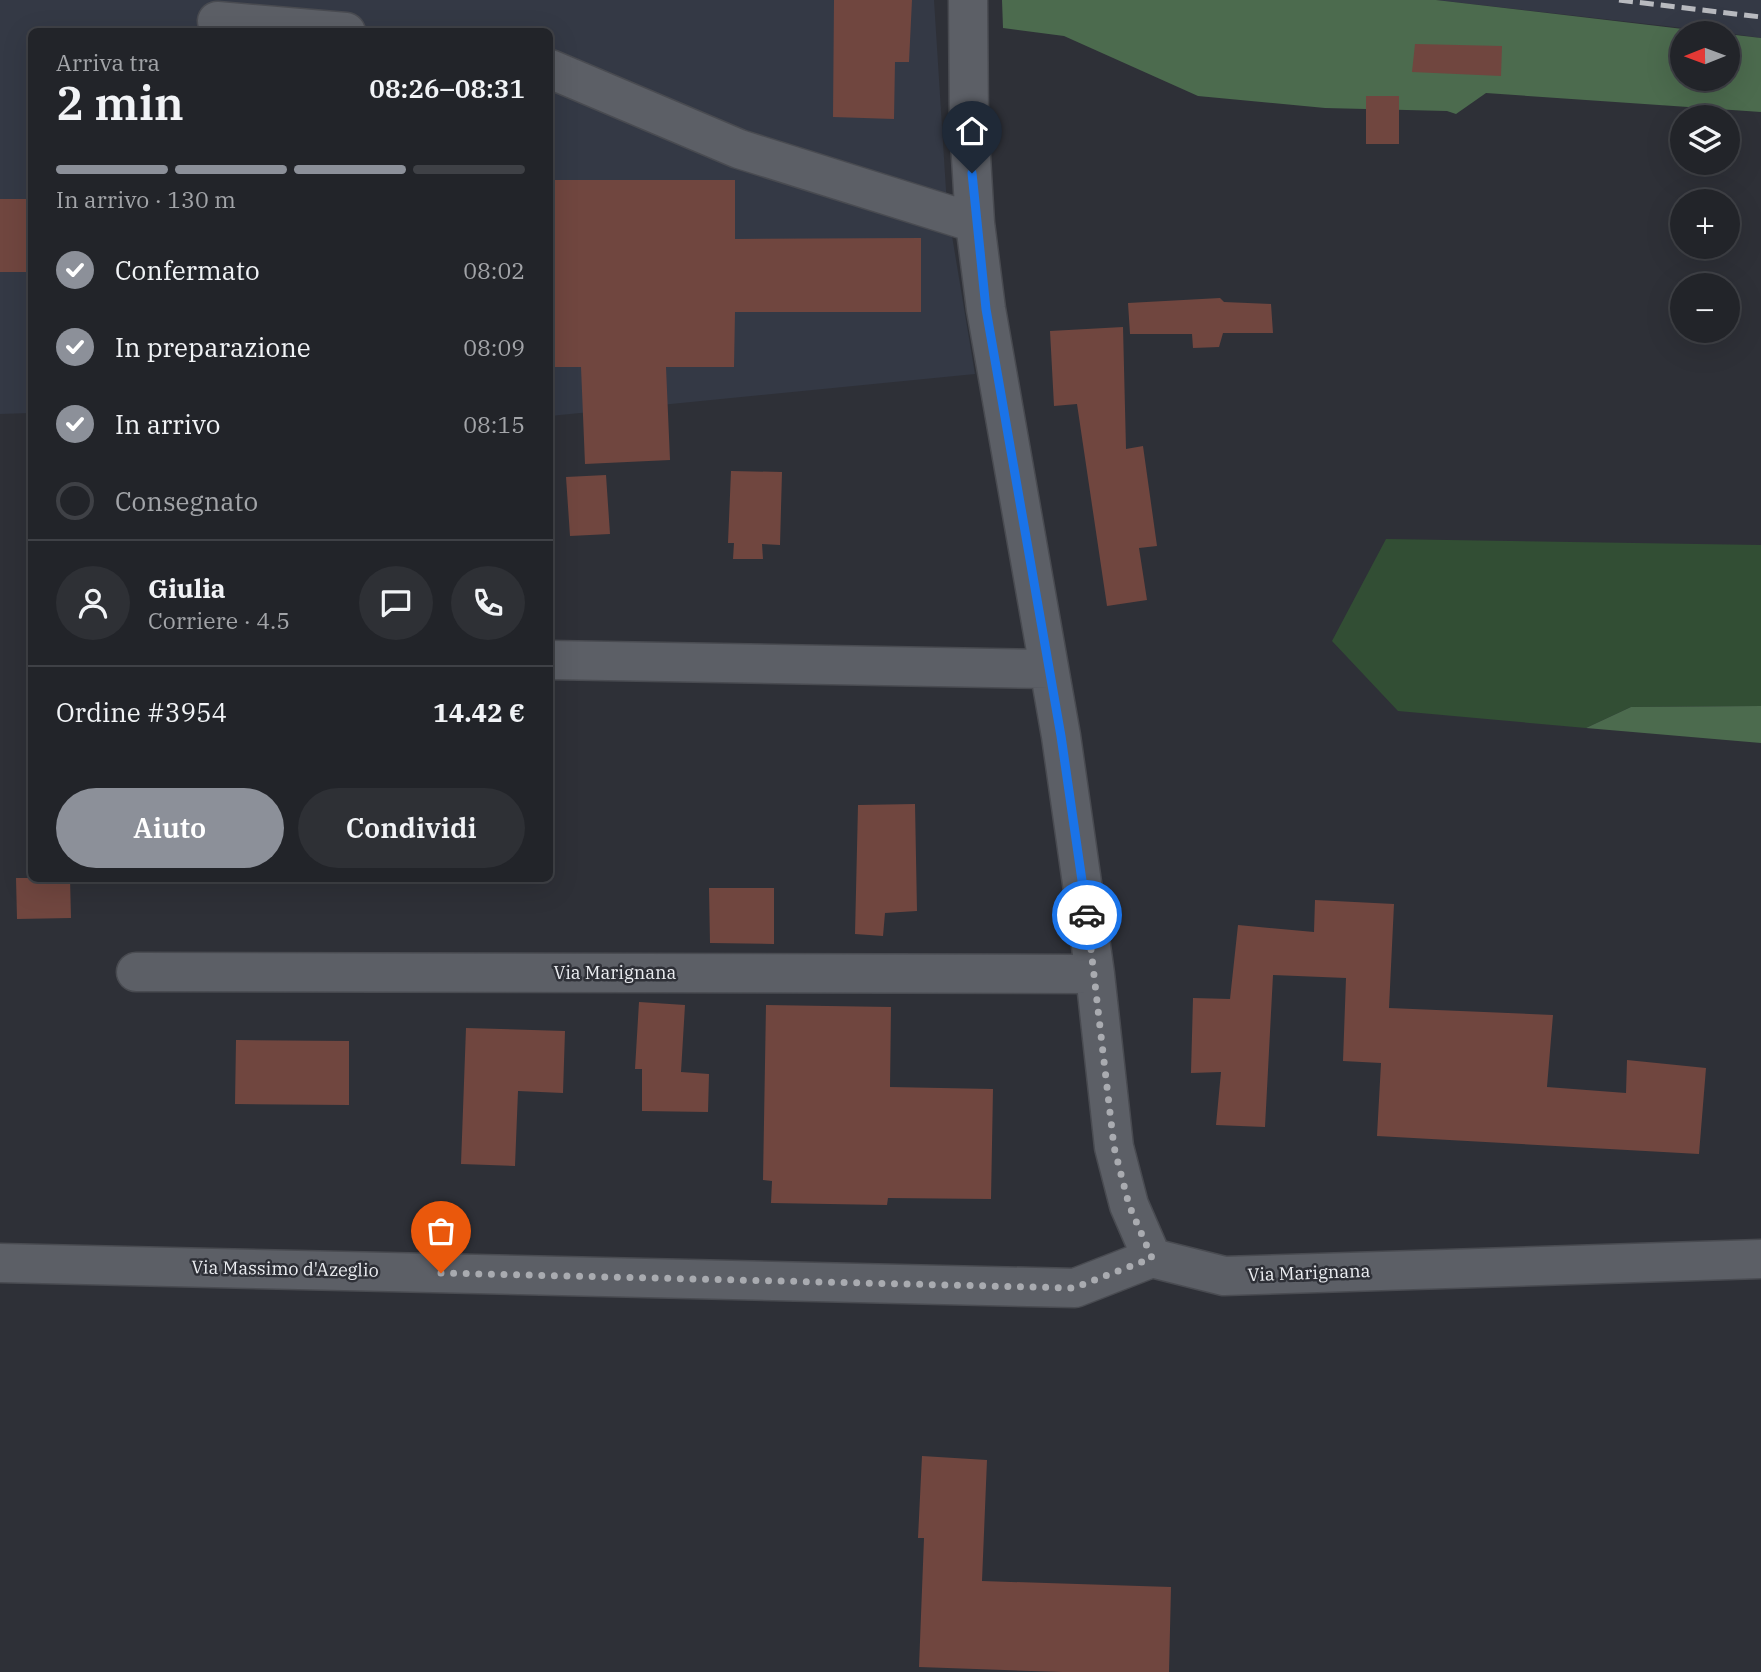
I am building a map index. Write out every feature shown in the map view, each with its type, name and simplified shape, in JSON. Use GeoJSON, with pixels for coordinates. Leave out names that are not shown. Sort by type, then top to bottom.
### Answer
{"type":"FeatureCollection","features":[{"type":"Feature","properties":{"kind":"street"},"geometry":{"type":"LineString","coordinates":[[968,0],[969,124],[975,223],[986,309],[1049,669],[1095,974],[1114,1147],[1129,1205],[1152,1258]]}},
{"type":"Feature","properties":{"kind":"street"},"geometry":{"type":"LineString","coordinates":[[217,21],[299,28]]}},
{"type":"Feature","properties":{"kind":"street"},"geometry":{"type":"LineString","coordinates":[[553,70],[739,149],[975,223]]}},
{"type":"Feature","properties":{"kind":"street"},"geometry":{"type":"LineString","coordinates":[[553,660],[1049,669]]}},
{"type":"Feature","properties":{"kind":"street","name":"Via Marignana"},"geometry":{"type":"LineString","coordinates":[[136,972],[1095,974]]}},
{"type":"Feature","properties":{"kind":"street","name":"Via Marignana"},"geometry":{"type":"LineString","coordinates":[[1152,1258],[1224,1276],[1761,1259]]}},
{"type":"Feature","properties":{"kind":"street","name":"Via Massimo d'Azeglio"},"geometry":{"type":"LineString","coordinates":[[0,1263],[1074,1288],[1152,1258]]}},
{"type":"Feature","properties":{"kind":"shaded area"},"geometry":{"type":"Polygon","coordinates":[[[0,0],[934,0],[947,206],[975,374],[553,416],[553,28],[28,28],[28,413],[0,414],[0,0]]]}},
{"type":"Feature","properties":{"kind":"shaded area"},"geometry":{"type":"Polygon","coordinates":[[[1436,0],[1761,0],[1761,38],[1740,35],[1740,21],[1670,21],[1670,27],[1436,0]]]}},
{"type":"Feature","properties":{"kind":"green space"},"geometry":{"type":"Polygon","coordinates":[[[1002,0],[1436,0],[1670,27],[1670,91],[1740,91],[1740,36],[1761,38],[1761,112],[1740,111],[1740,105],[1670,106],[1486,93],[1456,114],[1447,111],[1325,108],[1198,96],[1064,36],[1003,28],[1002,0]]]}},
{"type":"Feature","properties":{"kind":"green space"},"geometry":{"type":"Polygon","coordinates":[[[1386,539],[1761,545],[1761,706],[1631,707],[1586,728],[1398,711],[1332,641],[1386,539]]]}},
{"type":"Feature","properties":{"kind":"green space"},"geometry":{"type":"Polygon","coordinates":[[[1761,706],[1761,743],[1586,728],[1631,707],[1761,706]]]}},
{"type":"Feature","properties":{"kind":"building"},"geometry":{"type":"Polygon","coordinates":[[[834,0],[912,0],[909,62],[895,62],[894,119],[833,117],[834,0]]]}},
{"type":"Feature","properties":{"kind":"building"},"geometry":{"type":"Polygon","coordinates":[[[1415,44],[1502,46],[1501,76],[1412,72],[1415,44]]]}},
{"type":"Feature","properties":{"kind":"building"},"geometry":{"type":"Polygon","coordinates":[[[1366,96],[1399,96],[1399,144],[1366,144],[1366,96]]]}},
{"type":"Feature","properties":{"kind":"building"},"geometry":{"type":"Polygon","coordinates":[[[553,180],[735,180],[735,239],[921,238],[921,312],[735,312],[734,367],[666,367],[670,460],[585,464],[581,367],[553,367],[553,180]]]}},
{"type":"Feature","properties":{"kind":"building"},"geometry":{"type":"Polygon","coordinates":[[[0,199],[28,199],[28,272],[0,272],[0,199]]]}},
{"type":"Feature","properties":{"kind":"building"},"geometry":{"type":"Polygon","coordinates":[[[1220,298],[1224,302],[1271,304],[1273,333],[1223,333],[1219,347],[1193,348],[1192,334],[1130,334],[1128,303],[1220,298]]]}},
{"type":"Feature","properties":{"kind":"building"},"geometry":{"type":"Polygon","coordinates":[[[1123,327],[1126,449],[1143,446],[1157,546],[1139,548],[1147,600],[1107,606],[1077,404],[1054,406],[1050,331],[1123,327]]]}},
{"type":"Feature","properties":{"kind":"building"},"geometry":{"type":"Polygon","coordinates":[[[731,471],[782,472],[780,545],[762,544],[763,559],[733,559],[734,543],[728,543],[731,471]]]}},
{"type":"Feature","properties":{"kind":"building"},"geometry":{"type":"Polygon","coordinates":[[[606,475],[610,534],[570,536],[566,477],[606,475]]]}},
{"type":"Feature","properties":{"kind":"building"},"geometry":{"type":"Polygon","coordinates":[[[915,804],[917,911],[885,913],[883,936],[855,934],[858,805],[915,804]]]}},
{"type":"Feature","properties":{"kind":"building"},"geometry":{"type":"Polygon","coordinates":[[[16,878],[28,878],[28,882],[70,882],[71,918],[17,919],[16,878]]]}},
{"type":"Feature","properties":{"kind":"building"},"geometry":{"type":"Polygon","coordinates":[[[709,888],[774,888],[774,944],[710,943],[709,888]]]}},
{"type":"Feature","properties":{"kind":"building"},"geometry":{"type":"Polygon","coordinates":[[[1315,900],[1394,904],[1389,1008],[1553,1015],[1547,1087],[1626,1093],[1627,1060],[1706,1068],[1699,1154],[1377,1136],[1381,1063],[1343,1061],[1346,978],[1273,975],[1265,1127],[1216,1125],[1221,1072],[1191,1073],[1193,998],[1230,999],[1238,925],[1314,932],[1315,900]]]}},
{"type":"Feature","properties":{"kind":"building"},"geometry":{"type":"Polygon","coordinates":[[[639,1002],[685,1005],[681,1072],[709,1074],[708,1112],[642,1111],[642,1069],[635,1069],[639,1002]]]}},
{"type":"Feature","properties":{"kind":"building"},"geometry":{"type":"Polygon","coordinates":[[[766,1005],[891,1007],[890,1087],[993,1089],[991,1199],[888,1198],[887,1205],[771,1203],[772,1181],[763,1180],[766,1005]]]}},
{"type":"Feature","properties":{"kind":"building"},"geometry":{"type":"Polygon","coordinates":[[[466,1028],[565,1031],[563,1093],[518,1091],[515,1166],[461,1164],[466,1028]]]}},
{"type":"Feature","properties":{"kind":"building"},"geometry":{"type":"Polygon","coordinates":[[[236,1040],[349,1041],[349,1105],[235,1104],[236,1040]]]}},
{"type":"Feature","properties":{"kind":"building"},"geometry":{"type":"Polygon","coordinates":[[[922,1456],[987,1460],[982,1581],[1171,1587],[1169,1672],[1062,1672],[919,1667],[924,1538],[918,1538],[922,1456]]]}},
{"type":"Feature","properties":{"kind":"railway"},"geometry":{"type":"LineString","coordinates":[[1619,0],[1761,17]]}},
{"type":"Feature","properties":{"kind":"way so far"},"geometry":{"type":"LineString","coordinates":[[441,1273],[1074,1288],[1152,1258],[1129,1205],[1114,1147],[1087,915]]}},
{"type":"Feature","properties":{"kind":"route"},"geometry":{"type":"LineString","coordinates":[[972,173],[975,223],[986,309],[1061,736],[1087,915]]}}]}
